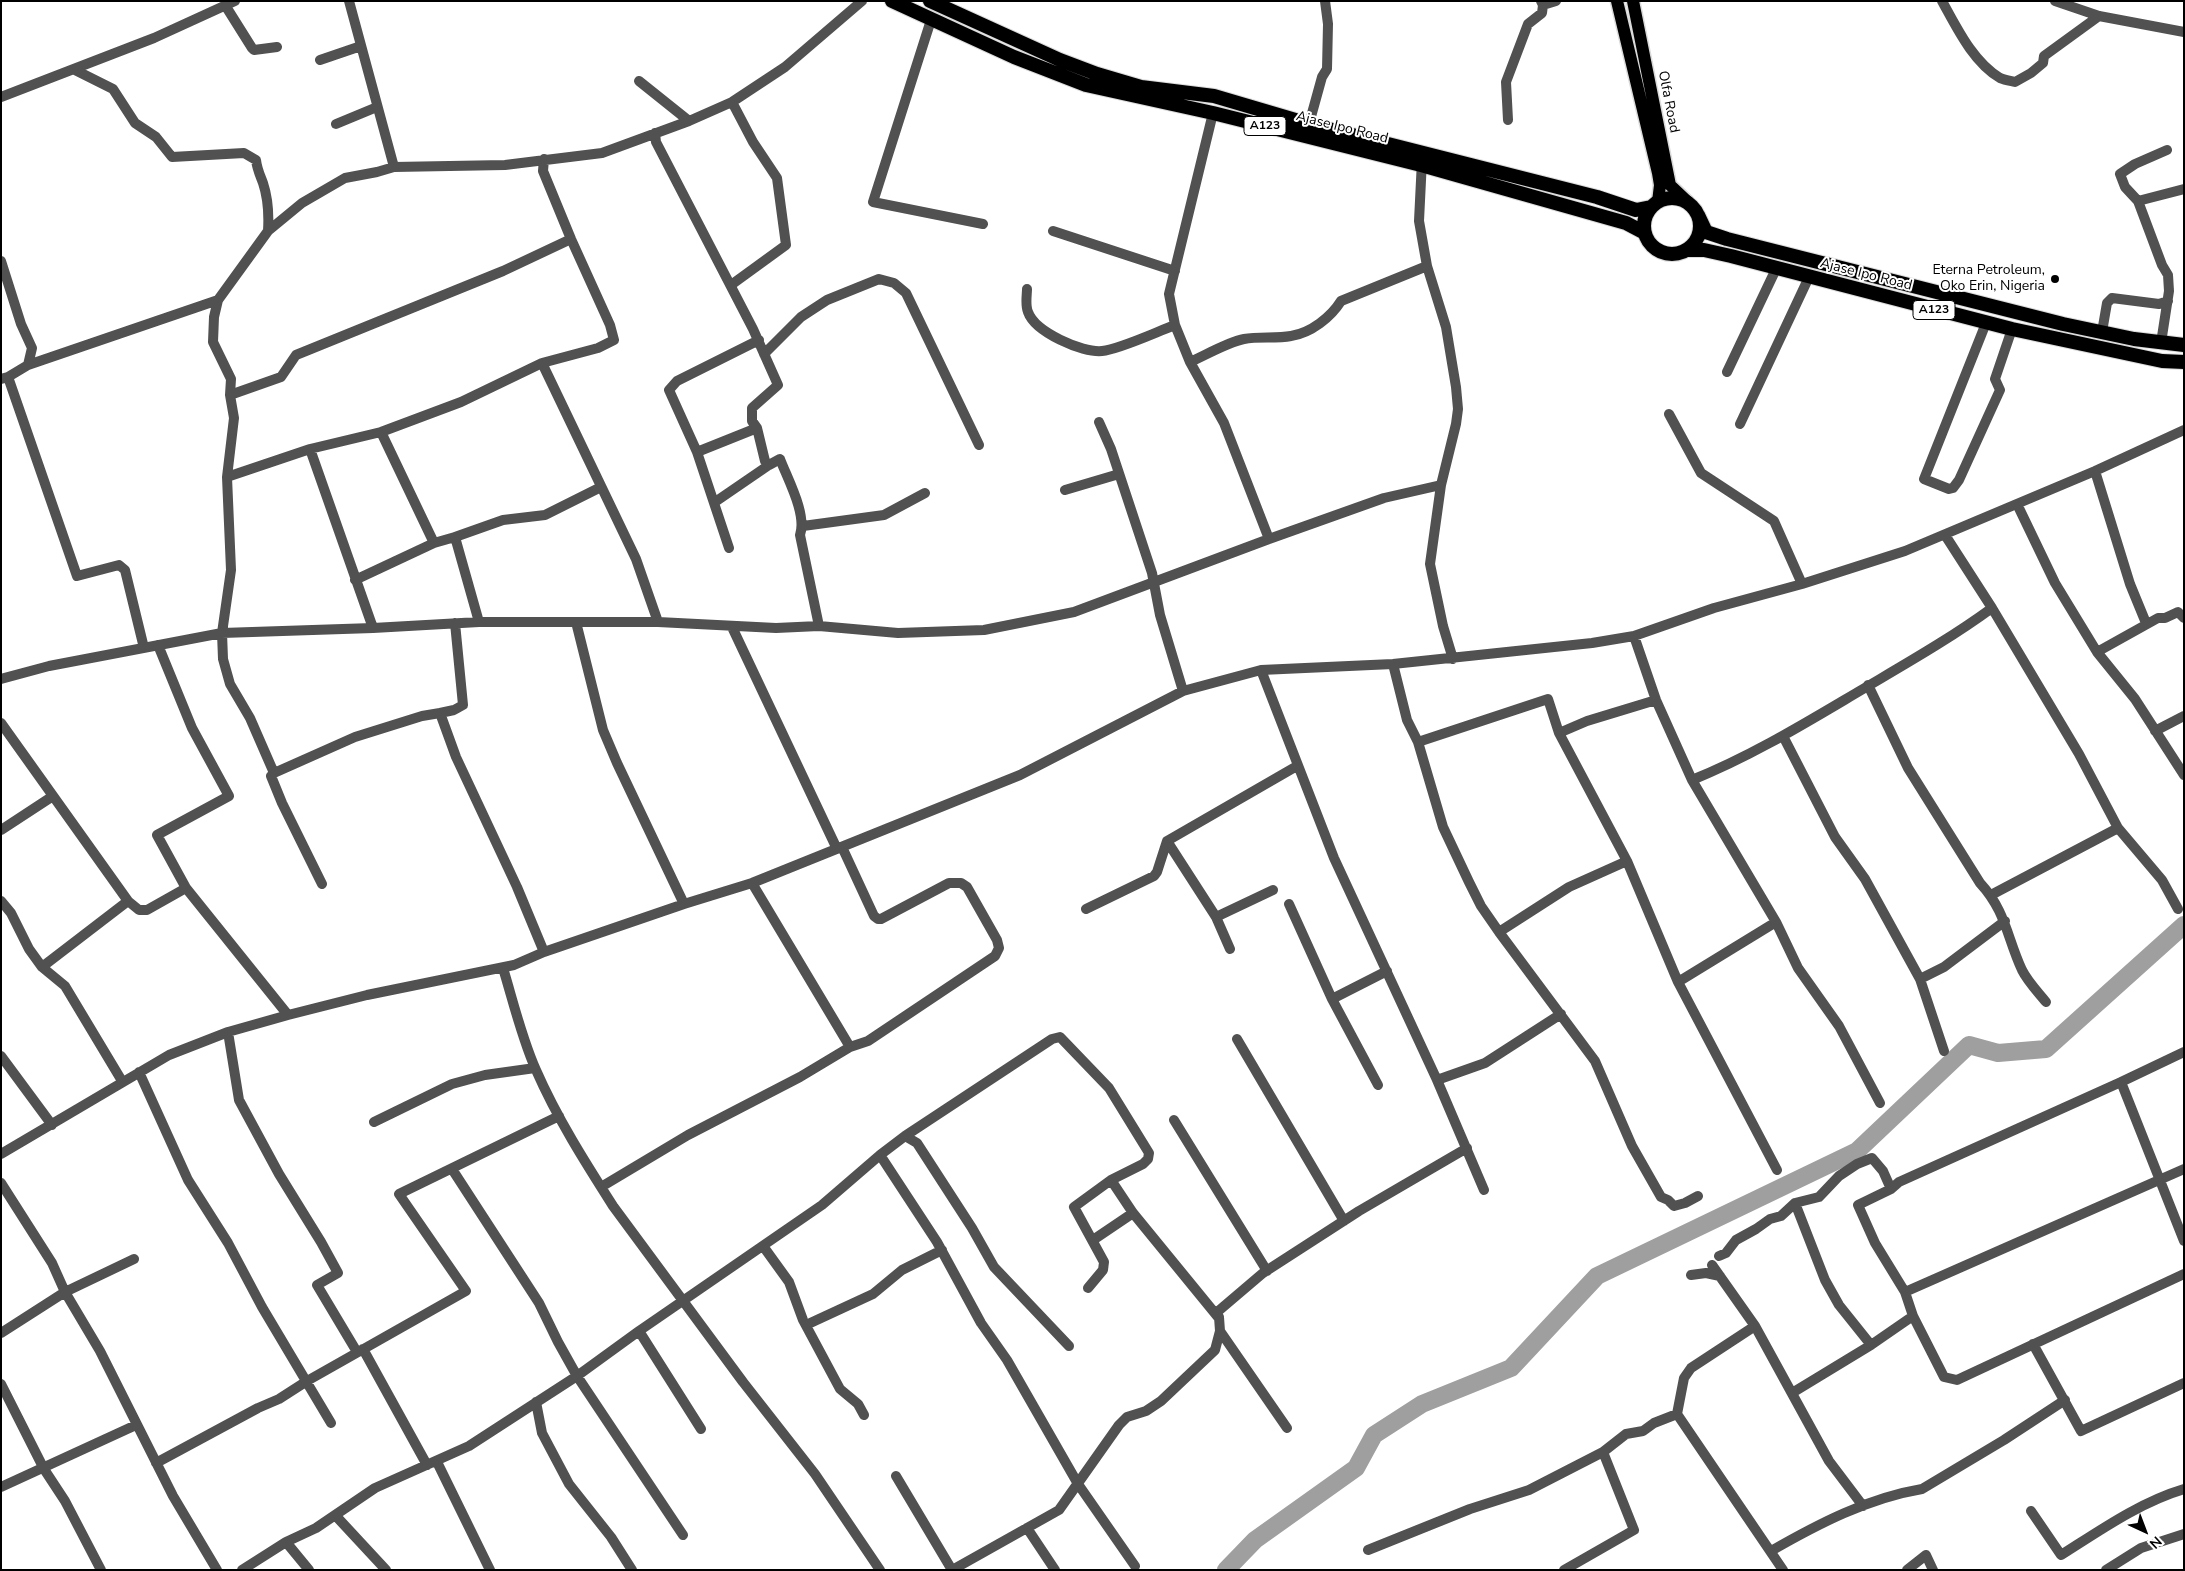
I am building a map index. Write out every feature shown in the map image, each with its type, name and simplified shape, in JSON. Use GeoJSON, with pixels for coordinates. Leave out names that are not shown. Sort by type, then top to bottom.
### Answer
{"type":"FeatureCollection","features":[{"type":"Feature","properties":{"kind":"highway","name":"Ajase Ipo Road"},"geometry":{"type":"LineString","coordinates":[[892,1],[1014,57],[1086,85],[1597,197],[1636,210],[1654,204]]}},
{"type":"Feature","properties":{"kind":"highway","name":"Ajase Ipo Road"},"geometry":{"type":"LineString","coordinates":[[930,1],[1020,43],[1097,74],[1141,87],[1214,96],[1626,223],[1645,233]]}},
{"type":"Feature","properties":{"kind":"highway","name":"A123"},"geometry":{"type":"LineString","coordinates":[[1654,204],[1673,197],[1688,202],[1698,215]]}},
{"type":"Feature","properties":{"kind":"highway"},"geometry":{"type":"LineString","coordinates":[[1645,233],[1644,224],[1654,204]]}},
{"type":"Feature","properties":{"kind":"highway","name":"Ajase Ipo Road"},"geometry":{"type":"LineString","coordinates":[[1698,215],[1706,232],[1715,236],[2063,324],[2161,343],[2184,345]]}},
{"type":"Feature","properties":{"kind":"highway"},"geometry":{"type":"LineString","coordinates":[[1687,250],[1699,234],[1700,221],[1698,215]]}},
{"type":"Feature","properties":{"kind":"highway","name":"A123"},"geometry":{"type":"LineString","coordinates":[[1645,233],[1651,245],[1663,252],[1679,253],[1687,250]]}},
{"type":"Feature","properties":{"kind":"highway","name":"Ajase Ipo Road"},"geometry":{"type":"LineString","coordinates":[[1687,250],[1704,250],[1731,256],[2012,329],[2162,361],[2184,362]]}},
{"type":"Feature","properties":{"kind":"main road"},"geometry":{"type":"LineString","coordinates":[[1617,1],[1658,174],[1660,186],[1654,204]]}},
{"type":"Feature","properties":{"kind":"main road","name":"Olfa Road"},"geometry":{"type":"LineString","coordinates":[[1633,1],[1670,185],[1688,202]]}},
{"type":"Feature","properties":{"kind":"street"},"geometry":{"type":"LineString","coordinates":[[349,1],[394,166]]}},
{"type":"Feature","properties":{"kind":"street"},"geometry":{"type":"LineString","coordinates":[[274,772],[250,718],[230,684],[223,659],[222,633],[231,570],[227,477],[234,418],[230,395],[231,380],[212,342],[214,317],[218,300],[268,231],[302,203],[345,178],[377,172],[394,166],[505,165],[602,153],[689,121],[732,102],[785,67],[862,1]]}},
{"type":"Feature","properties":{"kind":"street"},"geometry":{"type":"LineString","coordinates":[[1309,124],[1322,77],[1327,69],[1328,24],[1325,1]]}},
{"type":"Feature","properties":{"kind":"street"},"geometry":{"type":"LineString","coordinates":[[1508,120],[1506,82],[1528,24],[1542,13],[1542,3],[1556,1]]}},
{"type":"Feature","properties":{"kind":"street"},"geometry":{"type":"LineString","coordinates":[[1942,1],[1959,32],[1980,60],[2001,78],[2015,82],[2031,73],[2043,63],[2044,56],[2099,16]]}},
{"type":"Feature","properties":{"kind":"street"},"geometry":{"type":"LineString","coordinates":[[2055,1],[2099,16],[2184,32]]}},
{"type":"Feature","properties":{"kind":"street"},"geometry":{"type":"LineString","coordinates":[[1,96],[75,70],[154,38],[230,3],[254,50],[278,47]]}},
{"type":"Feature","properties":{"kind":"street"},"geometry":{"type":"LineString","coordinates":[[931,20],[873,202],[983,224]]}},
{"type":"Feature","properties":{"kind":"street"},"geometry":{"type":"LineString","coordinates":[[320,60],[361,46]]}},
{"type":"Feature","properties":{"kind":"street"},"geometry":{"type":"LineString","coordinates":[[75,70],[113,89],[135,123],[156,137],[172,156],[244,153],[256,160],[257,172],[262,182],[269,214],[268,231]]}},
{"type":"Feature","properties":{"kind":"street"},"geometry":{"type":"LineString","coordinates":[[639,81],[689,121]]}},
{"type":"Feature","properties":{"kind":"street"},"geometry":{"type":"LineString","coordinates":[[731,285],[786,245],[777,178],[753,142],[732,102]]}},
{"type":"Feature","properties":{"kind":"street"},"geometry":{"type":"LineString","coordinates":[[336,124],[378,107]]}},
{"type":"Feature","properties":{"kind":"street"},"geometry":{"type":"LineString","coordinates":[[1213,113],[1168,294],[1175,325],[1190,362],[1224,423],[1269,538]]}},
{"type":"Feature","properties":{"kind":"street"},"geometry":{"type":"LineString","coordinates":[[655,133],[656,142],[759,340],[778,385],[752,408],[752,421],[757,428],[765,461],[769,466]]}},
{"type":"Feature","properties":{"kind":"street"},"geometry":{"type":"LineString","coordinates":[[2161,343],[2168,301],[2168,275],[2162,265],[2138,201],[2125,187],[2120,174],[2135,164],[2167,150]]}},
{"type":"Feature","properties":{"kind":"street"},"geometry":{"type":"LineString","coordinates":[[227,477],[310,449],[380,432],[461,402],[542,363],[598,348],[614,340],[610,326],[543,171],[544,159]]}},
{"type":"Feature","properties":{"kind":"street"},"geometry":{"type":"LineString","coordinates":[[1422,159],[1419,222],[1427,266],[1446,327],[1457,394],[1456,424],[1441,485],[1430,564],[1439,609],[1453,659]]}},
{"type":"Feature","properties":{"kind":"street"},"geometry":{"type":"LineString","coordinates":[[2138,201],[2184,189]]}},
{"type":"Feature","properties":{"kind":"street"},"geometry":{"type":"LineString","coordinates":[[1053,231],[1175,271]]}},
{"type":"Feature","properties":{"kind":"street"},"geometry":{"type":"LineString","coordinates":[[230,395],[281,377],[296,354],[503,271],[571,239]]}},
{"type":"Feature","properties":{"kind":"street"},"geometry":{"type":"LineString","coordinates":[[1,261],[21,324],[32,348],[28,365]]}},
{"type":"Feature","properties":{"kind":"street"},"geometry":{"type":"LineString","coordinates":[[1190,362],[1243,339],[1291,336],[1302,333],[1336,310],[1341,301],[1427,266]]}},
{"type":"Feature","properties":{"kind":"street"},"geometry":{"type":"LineString","coordinates":[[1727,372],[1776,269]]}},
{"type":"Feature","properties":{"kind":"street"},"geometry":{"type":"LineString","coordinates":[[1740,424],[1809,277]]}},
{"type":"Feature","properties":{"kind":"street"},"geometry":{"type":"LineString","coordinates":[[764,354],[801,316],[827,300],[879,278],[894,283],[906,293],[979,445]]}},
{"type":"Feature","properties":{"kind":"street"},"geometry":{"type":"LineString","coordinates":[[1027,289],[1027,311],[1036,324],[1065,342],[1092,351],[1105,350],[1175,325]]}},
{"type":"Feature","properties":{"kind":"street"},"geometry":{"type":"LineString","coordinates":[[2102,332],[2107,303],[2112,298],[2159,304],[2168,301]]}},
{"type":"Feature","properties":{"kind":"street"},"geometry":{"type":"LineString","coordinates":[[144,648],[125,570],[118,565],[111,565],[77,576],[5,378],[28,365],[218,300]]}},
{"type":"Feature","properties":{"kind":"street"},"geometry":{"type":"LineString","coordinates":[[1986,323],[1924,479],[1949,489],[1953,488],[1959,480],[2000,390],[1995,379],[2012,329]]}},
{"type":"Feature","properties":{"kind":"street"},"geometry":{"type":"LineString","coordinates":[[729,548],[697,452],[669,390],[677,381],[759,340]]}},
{"type":"Feature","properties":{"kind":"street"},"geometry":{"type":"LineString","coordinates":[[542,363],[636,559],[658,622]]}},
{"type":"Feature","properties":{"kind":"street"},"geometry":{"type":"LineString","coordinates":[[1669,414],[1700,473],[1774,521],[1802,584]]}},
{"type":"Feature","properties":{"kind":"street"},"geometry":{"type":"LineString","coordinates":[[1099,422],[1119,474],[1152,573],[1160,615],[1183,691]]}},
{"type":"Feature","properties":{"kind":"street"},"geometry":{"type":"LineString","coordinates":[[697,452],[757,428]]}},
{"type":"Feature","properties":{"kind":"street"},"geometry":{"type":"LineString","coordinates":[[1,1154],[169,1055],[228,1032],[367,995],[503,968],[684,904],[752,883],[1020,776],[1183,691],[1260,670],[1393,664],[1453,659],[1634,636],[1714,608],[1802,584],[1905,551],[2095,471],[2184,430]]}},
{"type":"Feature","properties":{"kind":"street"},"geometry":{"type":"LineString","coordinates":[[380,432],[434,543]]}},
{"type":"Feature","properties":{"kind":"street"},"geometry":{"type":"LineString","coordinates":[[310,449],[373,628]]}},
{"type":"Feature","properties":{"kind":"street"},"geometry":{"type":"LineString","coordinates":[[715,502],[780,459],[801,515],[803,526],[800,536],[819,626]]}},
{"type":"Feature","properties":{"kind":"street"},"geometry":{"type":"LineString","coordinates":[[2095,471],[2130,584],[2146,624]]}},
{"type":"Feature","properties":{"kind":"street"},"geometry":{"type":"LineString","coordinates":[[1065,490],[1119,474]]}},
{"type":"Feature","properties":{"kind":"street"},"geometry":{"type":"LineString","coordinates":[[1,679],[49,666],[222,633],[479,622],[658,622],[776,628],[819,626],[898,633],[984,630],[1074,612],[1154,584],[1269,538],[1384,498],[1441,485]]}},
{"type":"Feature","properties":{"kind":"street"},"geometry":{"type":"LineString","coordinates":[[355,580],[434,543],[503,520],[545,515],[601,487]]}},
{"type":"Feature","properties":{"kind":"street"},"geometry":{"type":"LineString","coordinates":[[803,526],[884,515],[925,494]]}},
{"type":"Feature","properties":{"kind":"street"},"geometry":{"type":"LineString","coordinates":[[2017,504],[2056,583],[2097,652],[2135,699],[2184,775]]}},
{"type":"Feature","properties":{"kind":"street"},"geometry":{"type":"LineString","coordinates":[[1945,535],[1992,608],[2079,754],[2118,828],[2162,880],[2178,909]]}},
{"type":"Feature","properties":{"kind":"street"},"geometry":{"type":"LineString","coordinates":[[455,537],[479,622]]}},
{"type":"Feature","properties":{"kind":"street"},"geometry":{"type":"LineString","coordinates":[[1692,780],[1722,768],[1783,736],[1957,634],[1992,608]]}},
{"type":"Feature","properties":{"kind":"street"},"geometry":{"type":"LineString","coordinates":[[2097,652],[2146,624],[2178,612],[2184,618]]}},
{"type":"Feature","properties":{"kind":"street"},"geometry":{"type":"LineString","coordinates":[[576,622],[603,730],[684,904]]}},
{"type":"Feature","properties":{"kind":"street"},"geometry":{"type":"LineString","coordinates":[[322,884],[282,804],[271,776],[274,772],[355,736],[422,716],[454,710],[463,705],[455,624]]}},
{"type":"Feature","properties":{"kind":"street"},"geometry":{"type":"LineString","coordinates":[[601,1187],[688,1135],[800,1077],[850,1047],[868,1041],[995,956],[999,948],[997,940],[967,887],[961,882],[949,883],[878,919],[874,916],[732,627]]}},
{"type":"Feature","properties":{"kind":"street"},"geometry":{"type":"LineString","coordinates":[[1634,636],[1656,700],[1692,780],[1776,922],[1798,968],[1839,1026],[1880,1103]]}},
{"type":"Feature","properties":{"kind":"street"},"geometry":{"type":"LineString","coordinates":[[158,645],[192,728],[229,796],[157,835],[186,888],[288,1016]]}},
{"type":"Feature","properties":{"kind":"street"},"geometry":{"type":"LineString","coordinates":[[1393,664],[1407,720],[1418,742],[1443,827],[1481,906],[1595,1061],[1632,1146],[1661,1197],[1668,1200],[1674,1206],[1698,1196]]}},
{"type":"Feature","properties":{"kind":"street"},"geometry":{"type":"LineString","coordinates":[[1260,670],[1334,858],[1438,1080],[1484,1190]]}},
{"type":"Feature","properties":{"kind":"street"},"geometry":{"type":"LineString","coordinates":[[1868,686],[1908,768],[1980,883],[1991,895],[2005,921],[2023,971],[2046,1002]]}},
{"type":"Feature","properties":{"kind":"street"},"geometry":{"type":"LineString","coordinates":[[1418,742],[1548,699],[1559,733],[1627,861],[1678,982],[1777,1170]]}},
{"type":"Feature","properties":{"kind":"street"},"geometry":{"type":"LineString","coordinates":[[1559,733],[1587,721],[1656,700]]}},
{"type":"Feature","properties":{"kind":"street"},"geometry":{"type":"LineString","coordinates":[[440,713],[456,757],[517,887],[544,952]]}},
{"type":"Feature","properties":{"kind":"street"},"geometry":{"type":"LineString","coordinates":[[2155,731],[2184,716]]}},
{"type":"Feature","properties":{"kind":"street"},"geometry":{"type":"LineString","coordinates":[[1,723],[128,901],[139,910],[147,910],[186,888]]}},
{"type":"Feature","properties":{"kind":"street"},"geometry":{"type":"LineString","coordinates":[[1783,736],[1835,837],[1865,878],[1920,979],[1944,1051]]}},
{"type":"Feature","properties":{"kind":"street"},"geometry":{"type":"LineString","coordinates":[[1086,909],[1154,876],[1167,841],[1297,766]]}},
{"type":"Feature","properties":{"kind":"street"},"geometry":{"type":"LineString","coordinates":[[1,830],[53,796]]}},
{"type":"Feature","properties":{"kind":"street"},"geometry":{"type":"LineString","coordinates":[[1991,895],[2118,828]]}},
{"type":"Feature","properties":{"kind":"street"},"geometry":{"type":"LineString","coordinates":[[1167,841],[1216,917],[1230,949]]}},
{"type":"Feature","properties":{"kind":"street"},"geometry":{"type":"LineString","coordinates":[[1499,932],[1569,887],[1627,861]]}},
{"type":"Feature","properties":{"kind":"street"},"geometry":{"type":"LineString","coordinates":[[752,883],[850,1047]]}},
{"type":"Feature","properties":{"kind":"street"},"geometry":{"type":"LineString","coordinates":[[1216,917],[1273,890]]}},
{"type":"Feature","properties":{"kind":"street"},"geometry":{"type":"LineString","coordinates":[[1,901],[11,913],[29,949],[42,967],[65,986],[122,1081]]}},
{"type":"Feature","properties":{"kind":"street"},"geometry":{"type":"LineString","coordinates":[[42,967],[128,901]]}},
{"type":"Feature","properties":{"kind":"street"},"geometry":{"type":"LineString","coordinates":[[1289,904],[1332,999],[1378,1085]]}},
{"type":"Feature","properties":{"kind":"street"},"geometry":{"type":"LineString","coordinates":[[1920,979],[1944,967],[2005,921]]}},
{"type":"Feature","properties":{"kind":"street"},"geometry":{"type":"LineString","coordinates":[[1678,982],[1776,922]]}},
{"type":"Feature","properties":{"kind":"street"},"geometry":{"type":"LineString","coordinates":[[503,968],[535,1068],[559,1116],[601,1187],[683,1300],[815,1474],[880,1570]]}},
{"type":"Feature","properties":{"kind":"street"},"geometry":{"type":"LineString","coordinates":[[1332,999],[1386,971]]}},
{"type":"Feature","properties":{"kind":"street"},"geometry":{"type":"LineString","coordinates":[[1438,1080],[1485,1063],[1560,1014]]}},
{"type":"Feature","properties":{"kind":"street"},"geometry":{"type":"LineString","coordinates":[[228,1032],[239,1100],[278,1174],[321,1242],[338,1273],[316,1285],[432,1463],[490,1570]]}},
{"type":"Feature","properties":{"kind":"street"},"geometry":{"type":"LineString","coordinates":[[242,1570],[286,1542],[316,1528],[375,1488],[469,1446],[577,1376],[639,1330],[822,1205],[880,1154],[905,1136],[993,1076],[1052,1039],[1060,1037],[1109,1088],[1149,1152],[1148,1159],[1143,1164],[1111,1180],[1074,1207],[1104,1262],[1103,1270],[1088,1288]]}},
{"type":"Feature","properties":{"kind":"street"},"geometry":{"type":"LineString","coordinates":[[1237,1039],[1344,1221]]}},
{"type":"Feature","properties":{"kind":"street"},"geometry":{"type":"LineString","coordinates":[[2184,1052],[1899,1182],[1891,1189],[1858,1205],[1875,1243],[1905,1292],[1913,1316],[1944,1377],[1957,1380],[2184,1274]]}},
{"type":"Feature","properties":{"kind":"street"},"geometry":{"type":"LineString","coordinates":[[1,1056],[52,1125]]}},
{"type":"Feature","properties":{"kind":"street"},"geometry":{"type":"LineString","coordinates":[[374,1122],[452,1084],[485,1075],[535,1068]]}},
{"type":"Feature","properties":{"kind":"street"},"geometry":{"type":"LineString","coordinates":[[138,1072],[188,1180],[228,1243],[262,1307],[331,1423]]}},
{"type":"Feature","properties":{"kind":"street"},"geometry":{"type":"LineString","coordinates":[[2121,1082],[2184,1241]]}},
{"type":"Feature","properties":{"kind":"street"},"geometry":{"type":"LineString","coordinates":[[156,1463],[258,1408],[279,1399],[307,1381],[466,1291],[399,1194],[559,1116]]}},
{"type":"Feature","properties":{"kind":"street"},"geometry":{"type":"LineString","coordinates":[[1174,1120],[1267,1271]]}},
{"type":"Feature","properties":{"kind":"street"},"geometry":{"type":"LineString","coordinates":[[905,1136],[917,1143],[972,1228],[994,1268],[1069,1346]]}},
{"type":"Feature","properties":{"kind":"street"},"geometry":{"type":"LineString","coordinates":[[896,1476],[952,1570],[1059,1510],[1119,1425],[1127,1417],[1146,1411],[1161,1401],[1215,1350],[1220,1331],[1219,1317],[1216,1312],[1267,1271],[1344,1221],[1467,1148]]}},
{"type":"Feature","properties":{"kind":"street"},"geometry":{"type":"LineString","coordinates":[[880,1154],[942,1250],[981,1323],[1007,1360],[1078,1484],[1135,1566]]}},
{"type":"Feature","properties":{"kind":"street"},"geometry":{"type":"LineString","coordinates":[[1719,1256],[1726,1252],[1736,1240],[1756,1230],[1770,1219],[1782,1216],[1795,1203],[1820,1197],[1839,1176],[1857,1164],[1872,1158],[1882,1171],[1891,1189]]}},
{"type":"Feature","properties":{"kind":"street"},"geometry":{"type":"LineString","coordinates":[[452,1169],[539,1303],[577,1376],[683,1535]]}},
{"type":"Feature","properties":{"kind":"street"},"geometry":{"type":"LineString","coordinates":[[1905,1292],[2184,1169]]}},
{"type":"Feature","properties":{"kind":"street"},"geometry":{"type":"LineString","coordinates":[[1111,1180],[1133,1213],[1219,1317]]}},
{"type":"Feature","properties":{"kind":"street"},"geometry":{"type":"LineString","coordinates":[[1,1183],[52,1263],[65,1292],[100,1351],[173,1496],[217,1570]]}},
{"type":"Feature","properties":{"kind":"street"},"geometry":{"type":"LineString","coordinates":[[1795,1203],[1825,1280],[1839,1305],[1871,1345]]}},
{"type":"Feature","properties":{"kind":"street"},"geometry":{"type":"LineString","coordinates":[[1093,1240],[1133,1213]]}},
{"type":"Feature","properties":{"kind":"street"},"geometry":{"type":"LineString","coordinates":[[763,1246],[789,1282],[792,1296],[840,1389],[858,1404],[864,1415]]}},
{"type":"Feature","properties":{"kind":"street"},"geometry":{"type":"LineString","coordinates":[[806,1325],[873,1294],[902,1270],[942,1250]]}},
{"type":"Feature","properties":{"kind":"street"},"geometry":{"type":"LineString","coordinates":[[1,1333],[65,1292],[134,1259]]}},
{"type":"Feature","properties":{"kind":"street"},"geometry":{"type":"LineString","coordinates":[[1712,1265],[1755,1326],[1829,1461],[1862,1506]]}},
{"type":"Feature","properties":{"kind":"street"},"geometry":{"type":"LineString","coordinates":[[1691,1275],[1706,1273],[1720,1276]]}},
{"type":"Feature","properties":{"kind":"street"},"geometry":{"type":"LineString","coordinates":[[1792,1393],[1871,1345],[1913,1316]]}},
{"type":"Feature","properties":{"kind":"street"},"geometry":{"type":"LineString","coordinates":[[1755,1326],[1691,1368],[1684,1378],[1677,1414],[1783,1570]]}},
{"type":"Feature","properties":{"kind":"street"},"geometry":{"type":"LineString","coordinates":[[639,1330],[701,1429]]}},
{"type":"Feature","properties":{"kind":"street"},"geometry":{"type":"LineString","coordinates":[[1220,1331],[1287,1428]]}},
{"type":"Feature","properties":{"kind":"street"},"geometry":{"type":"LineString","coordinates":[[2034,1344],[2080,1431],[2184,1383]]}},
{"type":"Feature","properties":{"kind":"street"},"geometry":{"type":"LineString","coordinates":[[1,1384],[44,1469],[65,1501],[100,1570]]}},
{"type":"Feature","properties":{"kind":"street"},"geometry":{"type":"LineString","coordinates":[[1771,1551],[1806,1531],[1862,1506],[1922,1489],[2004,1440],[2065,1400]]}},
{"type":"Feature","properties":{"kind":"street"},"geometry":{"type":"LineString","coordinates":[[536,1402],[542,1434],[569,1484],[611,1537],[632,1570]]}},
{"type":"Feature","properties":{"kind":"street"},"geometry":{"type":"LineString","coordinates":[[1368,1550],[1470,1509],[1529,1490],[1603,1452],[1626,1434],[1643,1431],[1654,1423],[1677,1414]]}},
{"type":"Feature","properties":{"kind":"street"},"geometry":{"type":"LineString","coordinates":[[1,1487],[44,1469],[136,1425]]}},
{"type":"Feature","properties":{"kind":"street"},"geometry":{"type":"LineString","coordinates":[[1564,1570],[1634,1530],[1603,1452]]}},
{"type":"Feature","properties":{"kind":"street"},"geometry":{"type":"LineString","coordinates":[[2031,1511],[2061,1555],[2116,1520],[2172,1492],[2184,1489]]}},
{"type":"Feature","properties":{"kind":"street"},"geometry":{"type":"LineString","coordinates":[[335,1515],[386,1570]]}},
{"type":"Feature","properties":{"kind":"street"},"geometry":{"type":"LineString","coordinates":[[1027,1528],[1055,1570]]}},
{"type":"Feature","properties":{"kind":"street"},"geometry":{"type":"LineString","coordinates":[[2106,1570],[2141,1548],[2184,1534]]}},
{"type":"Feature","properties":{"kind":"street"},"geometry":{"type":"LineString","coordinates":[[286,1542],[309,1570]]}},
{"type":"Feature","properties":{"kind":"street"},"geometry":{"type":"LineString","coordinates":[[1907,1570],[1926,1555],[1933,1570]]}},
{"type":"Feature","properties":{"kind":"waterway"},"geometry":{"type":"LineString","coordinates":[[1226,1570],[1255,1540],[1356,1468],[1374,1435],[1422,1404],[1511,1368],[1597,1276],[1857,1151],[1969,1045],[1998,1053],[2046,1049],[2184,925]]}},
{"type":"Feature","properties":{"kind":"place","name":"Eterna Petroleum, Oko Erin, Nigeria"},"geometry":{"type":"Point","coordinates":[2055,279]}}]}
